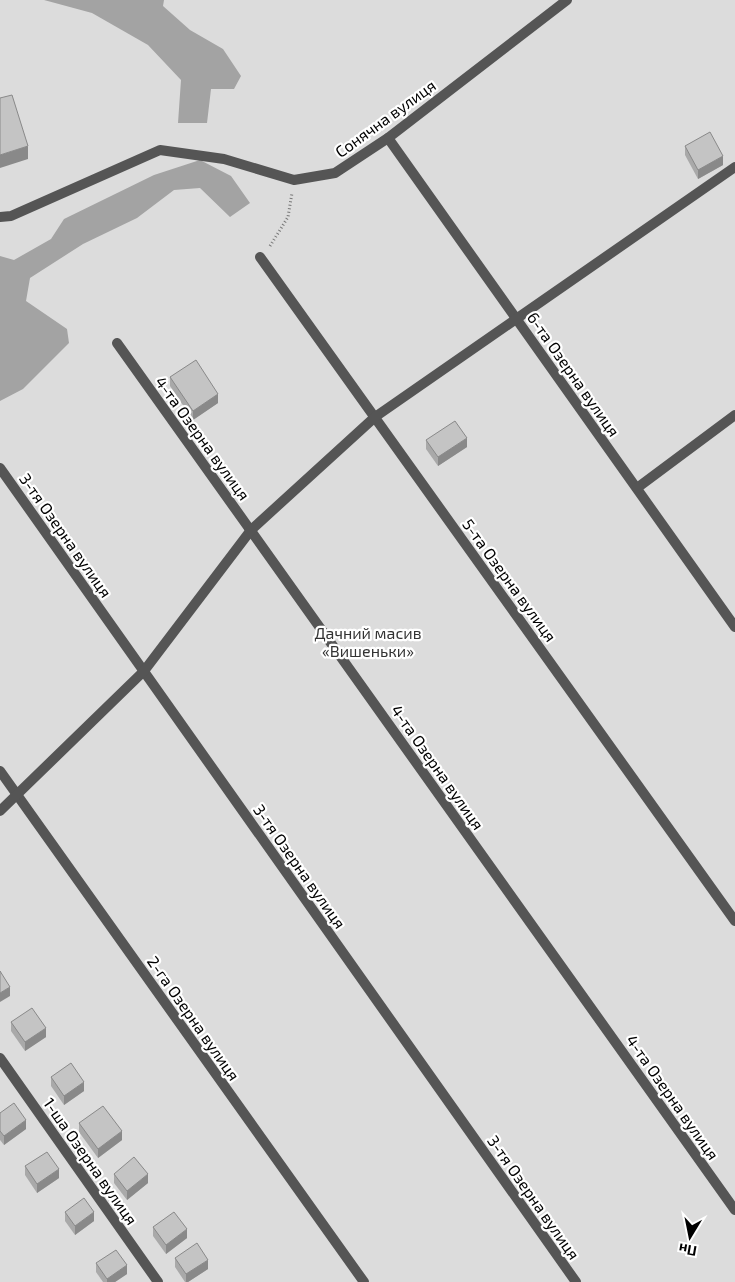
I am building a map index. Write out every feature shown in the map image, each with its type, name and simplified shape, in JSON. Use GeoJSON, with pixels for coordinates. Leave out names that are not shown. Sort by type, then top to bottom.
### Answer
{"type":"FeatureCollection","features":[{"type":"Feature","properties":{"kind":"street","name":"Сонячна вулиця"},"geometry":{"type":"LineString","coordinates":[[0,217],[11,216],[160,150],[224,160],[294,180],[335,173],[388,138],[567,0]]}},
{"type":"Feature","properties":{"kind":"street","name":"6-та Озерна вулиця"},"geometry":{"type":"LineString","coordinates":[[388,138],[735,627]]}},
{"type":"Feature","properties":{"kind":"street"},"geometry":{"type":"LineString","coordinates":[[0,811],[144,671],[251,530],[375,417],[735,167]]}},
{"type":"Feature","properties":{"kind":"street","name":"5-та Озерна вулиця"},"geometry":{"type":"LineString","coordinates":[[260,257],[735,921]]}},
{"type":"Feature","properties":{"kind":"street","name":"4-та Озерна вулиця"},"geometry":{"type":"LineString","coordinates":[[117,343],[735,1210]]}},
{"type":"Feature","properties":{"kind":"street"},"geometry":{"type":"LineString","coordinates":[[636,488],[735,415]]}},
{"type":"Feature","properties":{"kind":"street","name":"3-тя Озерна вулиця"},"geometry":{"type":"LineString","coordinates":[[0,468],[576,1282]]}},
{"type":"Feature","properties":{"kind":"street","name":"2-га Озерна вулиця"},"geometry":{"type":"LineString","coordinates":[[0,771],[364,1282]]}},
{"type":"Feature","properties":{"kind":"street","name":"1-ша Озерна вулиця"},"geometry":{"type":"LineString","coordinates":[[0,1058],[158,1282]]}},
{"type":"Feature","properties":{"kind":"path"},"geometry":{"type":"LineString","coordinates":[[260,257],[273,244],[288,217],[294,180]]}},
{"type":"Feature","properties":{"kind":"green space","name":"Дачний масив «Вишеньки»"},"geometry":{"type":"Polygon","coordinates":[[[0,0],[735,0],[735,1282],[0,1282],[0,0]]]}},
{"type":"Feature","properties":{"kind":"shaded area"},"geometry":{"type":"Polygon","coordinates":[[[44,0],[164,0],[163,6],[190,30],[223,49],[241,76],[234,89],[211,89],[207,123],[178,123],[181,80],[148,45],[92,13],[44,0]]]}},
{"type":"Feature","properties":{"kind":"shaded area"},"geometry":{"type":"Polygon","coordinates":[[[200,160],[231,176],[250,203],[230,217],[200,188],[174,190],[137,218],[83,244],[30,278],[26,301],[67,329],[69,343],[23,389],[0,401],[0,256],[14,260],[51,239],[64,219],[154,175],[200,160]]]}},
{"type":"Feature","properties":{"kind":"building"},"geometry":{"type":"Polygon","coordinates":[[[12,95],[28,146],[0,155],[0,98],[12,95]]]}},
{"type":"Feature","properties":{"kind":"building"},"geometry":{"type":"Polygon","coordinates":[[[710,132],[723,156],[698,170],[685,146],[710,132]]]}},
{"type":"Feature","properties":{"kind":"building"},"geometry":{"type":"Polygon","coordinates":[[[196,360],[218,394],[193,411],[170,377],[196,360]]]}},
{"type":"Feature","properties":{"kind":"building"},"geometry":{"type":"Polygon","coordinates":[[[455,421],[467,438],[438,457],[426,440],[455,421]]]}},
{"type":"Feature","properties":{"kind":"building"},"geometry":{"type":"Polygon","coordinates":[[[0,971],[10,987],[0,993],[0,971]]]}},
{"type":"Feature","properties":{"kind":"building"},"geometry":{"type":"Polygon","coordinates":[[[32,1008],[46,1028],[25,1042],[11,1022],[32,1008]]]}},
{"type":"Feature","properties":{"kind":"building"},"geometry":{"type":"Polygon","coordinates":[[[71,1063],[84,1082],[64,1096],[51,1077],[71,1063]]]}},
{"type":"Feature","properties":{"kind":"building"},"geometry":{"type":"Polygon","coordinates":[[[14,1103],[26,1120],[4,1136],[0,1131],[0,1113],[14,1103]]]}},
{"type":"Feature","properties":{"kind":"building"},"geometry":{"type":"Polygon","coordinates":[[[103,1106],[122,1131],[98,1149],[79,1123],[103,1106]]]}},
{"type":"Feature","properties":{"kind":"building"},"geometry":{"type":"Polygon","coordinates":[[[47,1152],[59,1169],[37,1184],[25,1166],[47,1152]]]}},
{"type":"Feature","properties":{"kind":"building"},"geometry":{"type":"Polygon","coordinates":[[[134,1157],[148,1174],[127,1191],[114,1174],[134,1157]]]}},
{"type":"Feature","properties":{"kind":"building"},"geometry":{"type":"Polygon","coordinates":[[[84,1198],[94,1212],[75,1226],[65,1212],[84,1198]]]}},
{"type":"Feature","properties":{"kind":"building"},"geometry":{"type":"Polygon","coordinates":[[[174,1212],[187,1229],[166,1245],[153,1227],[174,1212]]]}},
{"type":"Feature","properties":{"kind":"building"},"geometry":{"type":"Polygon","coordinates":[[[197,1243],[208,1260],[186,1274],[175,1258],[197,1243]]]}},
{"type":"Feature","properties":{"kind":"building"},"geometry":{"type":"Polygon","coordinates":[[[116,1250],[127,1265],[107,1279],[96,1263],[116,1250]]]}}]}
